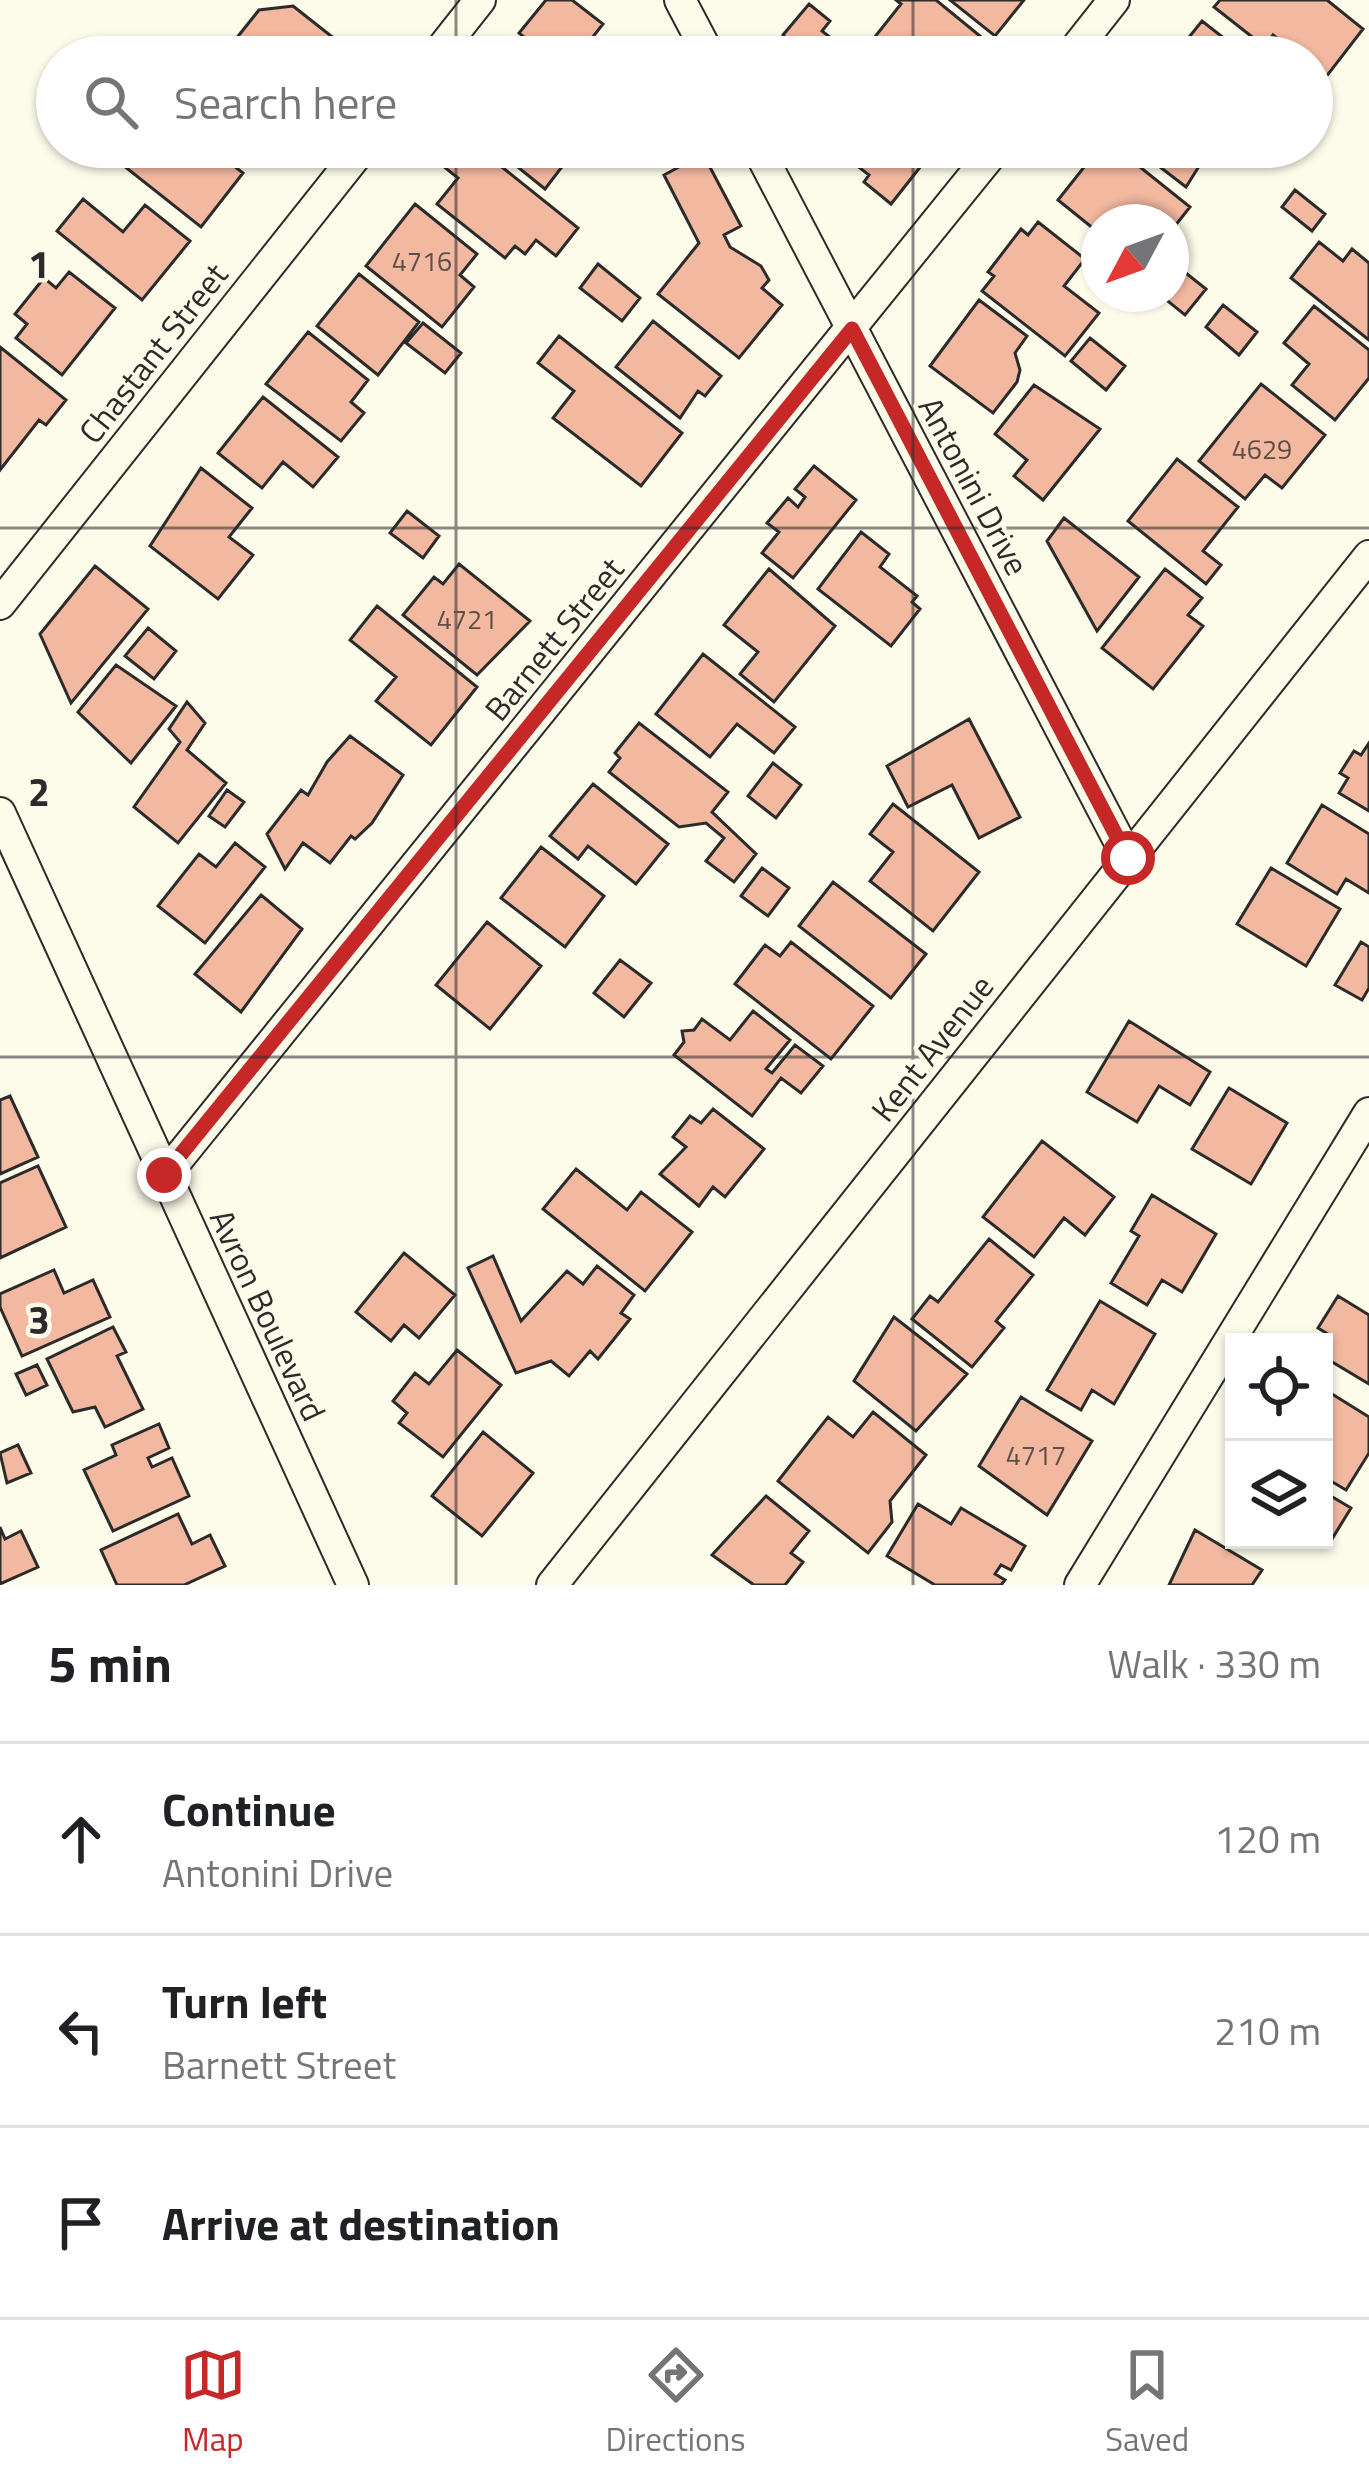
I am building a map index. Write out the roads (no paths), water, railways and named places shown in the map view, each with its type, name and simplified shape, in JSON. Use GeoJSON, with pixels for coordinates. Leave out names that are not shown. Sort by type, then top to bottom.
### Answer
{"type":"FeatureCollection","features":[{"type":"Feature","properties":{"kind":"street"},"geometry":{"type":"LineString","coordinates":[[452,36],[480,0]]}},
{"type":"Feature","properties":{"kind":"street"},"geometry":{"type":"LineString","coordinates":[[680,0],[699,36]]}},
{"type":"Feature","properties":{"kind":"street"},"geometry":{"type":"LineString","coordinates":[[1086,36],[1114,0]]}},
{"type":"Feature","properties":{"kind":"street","name":"Chastant Street"},"geometry":{"type":"LineString","coordinates":[[0,604],[346,168]]}},
{"type":"Feature","properties":{"kind":"street","name":"Antonini Drive"},"geometry":{"type":"LineString","coordinates":[[768,168],[1128,858]]}},
{"type":"Feature","properties":{"kind":"street","name":"Barnett Street"},"geometry":{"type":"LineString","coordinates":[[164,1175],[980,168]]}},
{"type":"Feature","properties":{"kind":"street","name":"Kent Avenue"},"geometry":{"type":"LineString","coordinates":[[552,1585],[1369,556]]}},
{"type":"Feature","properties":{"kind":"street","name":"Avron Boulevard"},"geometry":{"type":"LineString","coordinates":[[0,813],[353,1585]]}},
{"type":"Feature","properties":{"kind":"street"},"geometry":{"type":"LineString","coordinates":[[1080,1585],[1369,1113]]}}]}
